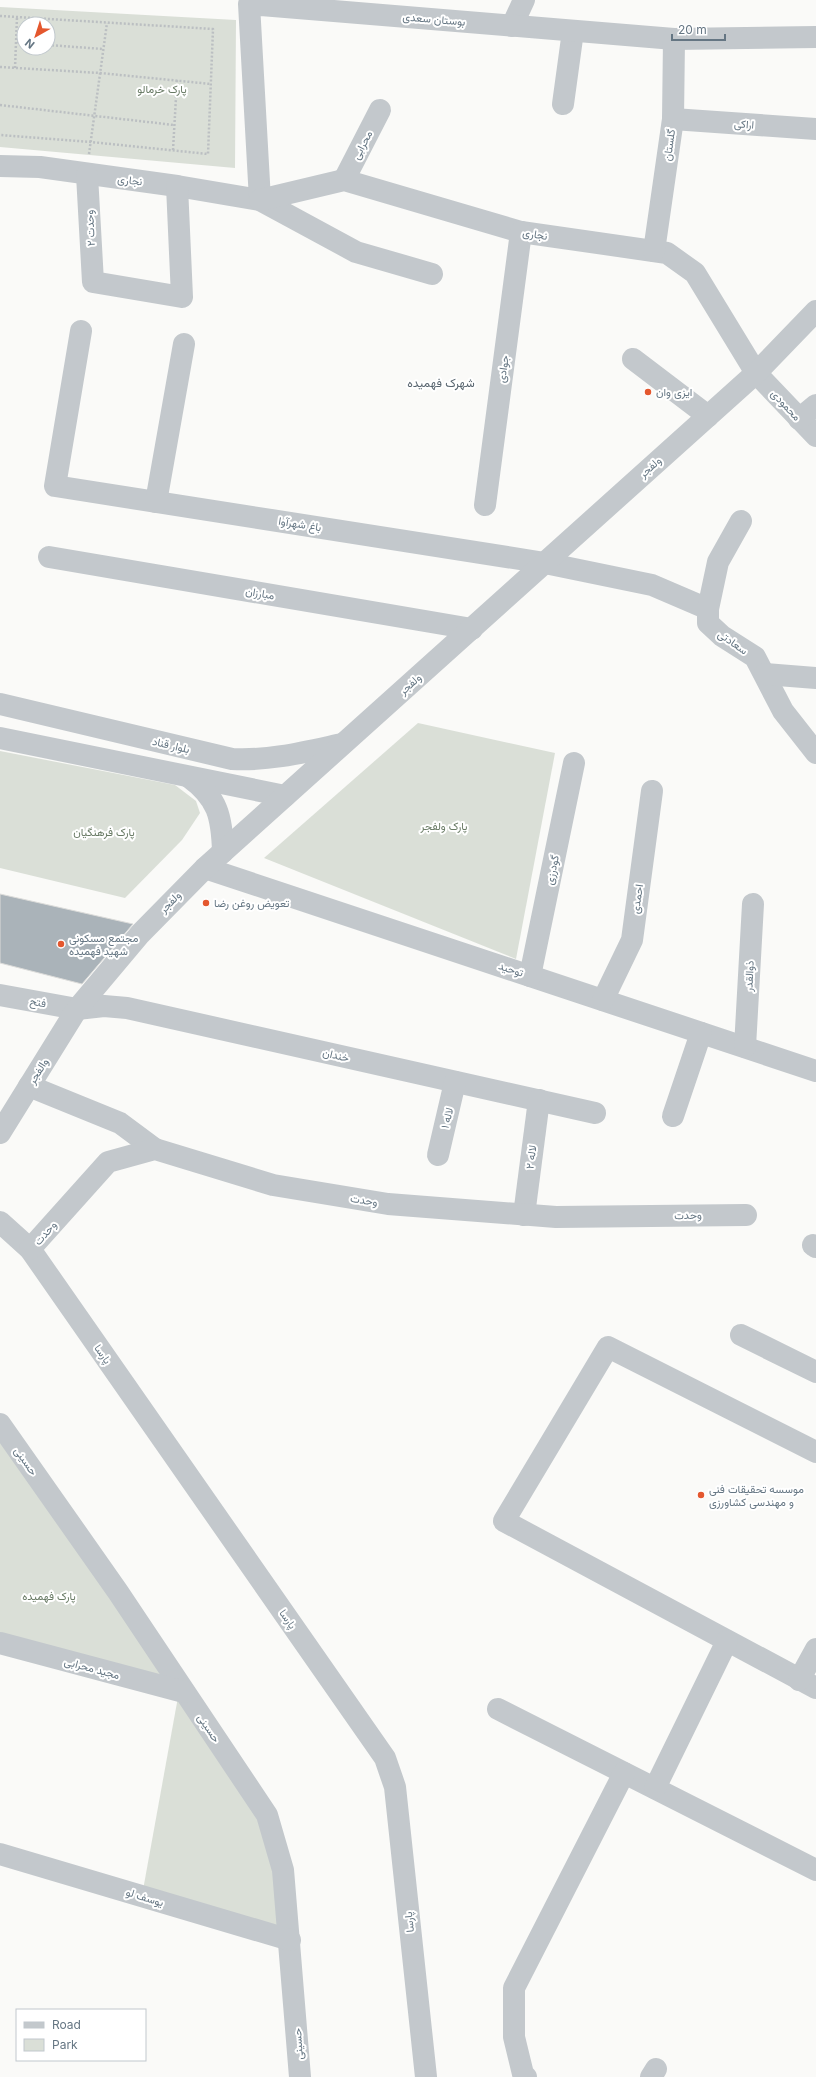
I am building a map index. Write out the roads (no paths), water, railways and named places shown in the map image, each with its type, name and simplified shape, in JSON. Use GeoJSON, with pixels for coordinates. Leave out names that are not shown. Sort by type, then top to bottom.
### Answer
{"type":"FeatureCollection","features":[{"type":"Feature","properties":{"kind":"street"},"geometry":{"type":"LineString","coordinates":[[512,26],[524,0]]}},
{"type":"Feature","properties":{"kind":"street","name":"بوستان سعدی"},"geometry":{"type":"LineString","coordinates":[[260,200],[249,4],[674,39],[816,37]]}},
{"type":"Feature","properties":{"kind":"street"},"geometry":{"type":"LineString","coordinates":[[563,104],[573,31]]}},
{"type":"Feature","properties":{"kind":"street","name":"گلستان"},"geometry":{"type":"LineString","coordinates":[[654,251],[673,119],[674,39]]}},
{"type":"Feature","properties":{"kind":"street","name":"محرابی"},"geometry":{"type":"LineString","coordinates":[[344,180],[380,110]]}},
{"type":"Feature","properties":{"kind":"street","name":"اراکی"},"geometry":{"type":"LineString","coordinates":[[673,119],[816,128]]}},
{"type":"Feature","properties":{"kind":"street","name":"نجاری"},"geometry":{"type":"LineString","coordinates":[[0,166],[40,167],[87,175],[177,186],[260,200],[356,252],[432,274]]}},
{"type":"Feature","properties":{"kind":"street","name":"وحدت ۲"},"geometry":{"type":"LineString","coordinates":[[87,175],[93,282],[182,297],[177,186]]}},
{"type":"Feature","properties":{"kind":"street","name":"نجاری"},"geometry":{"type":"LineString","coordinates":[[260,200],[344,180],[521,232],[667,252],[695,272],[756,373]]}},
{"type":"Feature","properties":{"kind":"street","name":"جوادی"},"geometry":{"type":"LineString","coordinates":[[485,505],[521,232]]}},
{"type":"Feature","properties":{"kind":"street","name":"ولفجر"},"geometry":{"type":"LineString","coordinates":[[76,1009],[140,934],[205,868],[756,373],[815,312]]}},
{"type":"Feature","properties":{"kind":"street","name":"باغ شهرآوا"},"geometry":{"type":"LineString","coordinates":[[81,331],[55,486],[545,563],[652,585],[708,609]]}},
{"type":"Feature","properties":{"kind":"street"},"geometry":{"type":"LineString","coordinates":[[156,502],[184,344]]}},
{"type":"Feature","properties":{"kind":"street"},"geometry":{"type":"LineString","coordinates":[[633,359],[708,416]]}},
{"type":"Feature","properties":{"kind":"street","name":"محمودی"},"geometry":{"type":"LineString","coordinates":[[756,373],[799,420],[816,436]]}},
{"type":"Feature","properties":{"kind":"street"},"geometry":{"type":"LineString","coordinates":[[799,420],[816,405]]}},
{"type":"Feature","properties":{"kind":"street","name":"سعادتی"},"geometry":{"type":"LineString","coordinates":[[741,521],[718,562],[708,609],[708,623],[722,636],[755,657],[766,674],[783,711],[816,753]]}},
{"type":"Feature","properties":{"kind":"street","name":"مبارزان"},"geometry":{"type":"LineString","coordinates":[[49,557],[472,629]]}},
{"type":"Feature","properties":{"kind":"street"},"geometry":{"type":"LineString","coordinates":[[766,674],[816,678]]}},
{"type":"Feature","properties":{"kind":"street","name":"بلوار قناد"},"geometry":{"type":"LineString","coordinates":[[0,704],[232,759],[256,760],[277,758],[343,744]]}},
{"type":"Feature","properties":{"kind":"street"},"geometry":{"type":"LineString","coordinates":[[0,738],[285,796]]}},
{"type":"Feature","properties":{"kind":"street","name":"گودرزی"},"geometry":{"type":"LineString","coordinates":[[530,976],[574,763]]}},
{"type":"Feature","properties":{"kind":"street"},"geometry":{"type":"LineString","coordinates":[[189,777],[204,788],[215,803],[222,831],[223,852]]}},
{"type":"Feature","properties":{"kind":"street","name":"احمدی"},"geometry":{"type":"LineString","coordinates":[[603,1000],[632,940],[652,791]]}},
{"type":"Feature","properties":{"kind":"street","name":"توحید"},"geometry":{"type":"LineString","coordinates":[[205,868],[816,1071]]}},
{"type":"Feature","properties":{"kind":"street","name":"ذوالقدر"},"geometry":{"type":"LineString","coordinates":[[745,1047],[753,904]]}},
{"type":"Feature","properties":{"kind":"street","name":"فتح"},"geometry":{"type":"LineString","coordinates":[[0,995],[76,1009]]}},
{"type":"Feature","properties":{"kind":"street","name":"خندان"},"geometry":{"type":"LineString","coordinates":[[76,1009],[104,1006],[127,1008],[595,1113]]}},
{"type":"Feature","properties":{"kind":"street","name":"والفجر"},"geometry":{"type":"LineString","coordinates":[[0,1133],[76,1009]]}},
{"type":"Feature","properties":{"kind":"street"},"geometry":{"type":"LineString","coordinates":[[673,1116],[701,1033]]}},
{"type":"Feature","properties":{"kind":"street","name":"لاله ۱"},"geometry":{"type":"LineString","coordinates":[[438,1155],[455,1082]]}},
{"type":"Feature","properties":{"kind":"street"},"geometry":{"type":"LineString","coordinates":[[29,1086],[120,1123],[155,1149]]}},
{"type":"Feature","properties":{"kind":"street","name":"لاله ۲"},"geometry":{"type":"LineString","coordinates":[[524,1215],[539,1100]]}},
{"type":"Feature","properties":{"kind":"street","name":"وحدت"},"geometry":{"type":"LineString","coordinates":[[30,1249],[108,1162],[155,1149],[272,1185],[388,1204],[556,1217],[746,1215]]}},
{"type":"Feature","properties":{"kind":"street","name":"پارسا"},"geometry":{"type":"LineString","coordinates":[[0,1222],[30,1249],[385,1758],[395,1787],[426,2077]]}},
{"type":"Feature","properties":{"kind":"street"},"geometry":{"type":"LineString","coordinates":[[741,1335],[816,1372]]}},
{"type":"Feature","properties":{"kind":"street"},"geometry":{"type":"LineString","coordinates":[[816,1452],[608,1347],[504,1521],[807,1684],[816,1649]]}},
{"type":"Feature","properties":{"kind":"street","name":"حسینی"},"geometry":{"type":"LineString","coordinates":[[0,1424],[118,1592],[266,1815],[282,1870],[290,1940],[300,2077]]}},
{"type":"Feature","properties":{"kind":"street"},"geometry":{"type":"LineString","coordinates":[[655,1788],[727,1641]]}},
{"type":"Feature","properties":{"kind":"street","name":"مجید محرابی"},"geometry":{"type":"LineString","coordinates":[[0,1643],[184,1692]]}},
{"type":"Feature","properties":{"kind":"street"},"geometry":{"type":"LineString","coordinates":[[498,1709],[816,1870]]}},
{"type":"Feature","properties":{"kind":"street"},"geometry":{"type":"LineString","coordinates":[[526,2077],[523,2074],[514,2037],[514,1988],[624,1773]]}},
{"type":"Feature","properties":{"kind":"street","name":"یوسف لو"},"geometry":{"type":"LineString","coordinates":[[0,1854],[290,1940]]}},
{"type":"Feature","properties":{"kind":"place","name":"ایزی وان"},"geometry":{"type":"Point","coordinates":[648,392]}},
{"type":"Feature","properties":{"kind":"place","name":"تعویض روغن رضا"},"geometry":{"type":"Point","coordinates":[206,903]}},
{"type":"Feature","properties":{"kind":"place","name":"مجتمع مسکونی شهید فهمیده"},"geometry":{"type":"Point","coordinates":[61,944]}},
{"type":"Feature","properties":{"kind":"place","name":"موسسه تحقیقات فنی و مهندسی کشاورزی"},"geometry":{"type":"Point","coordinates":[701,1495]}},
{"type":"Feature","properties":{"kind":"district","name":"شهرک فهمیده"},"geometry":{"type":"Point","coordinates":[441,383]}},
{"type":"Feature","properties":{"kind":"park label","name":"پارک خرمالو"},"geometry":{"type":"Point","coordinates":[162,89]}},
{"type":"Feature","properties":{"kind":"park label","name":"پارک ولفجر"},"geometry":{"type":"Point","coordinates":[444,826]}},
{"type":"Feature","properties":{"kind":"park label","name":"پارک فرهنگیان"},"geometry":{"type":"Point","coordinates":[104,832]}},
{"type":"Feature","properties":{"kind":"park label","name":"پارک فهمیده"},"geometry":{"type":"Point","coordinates":[49,1596]}}]}
